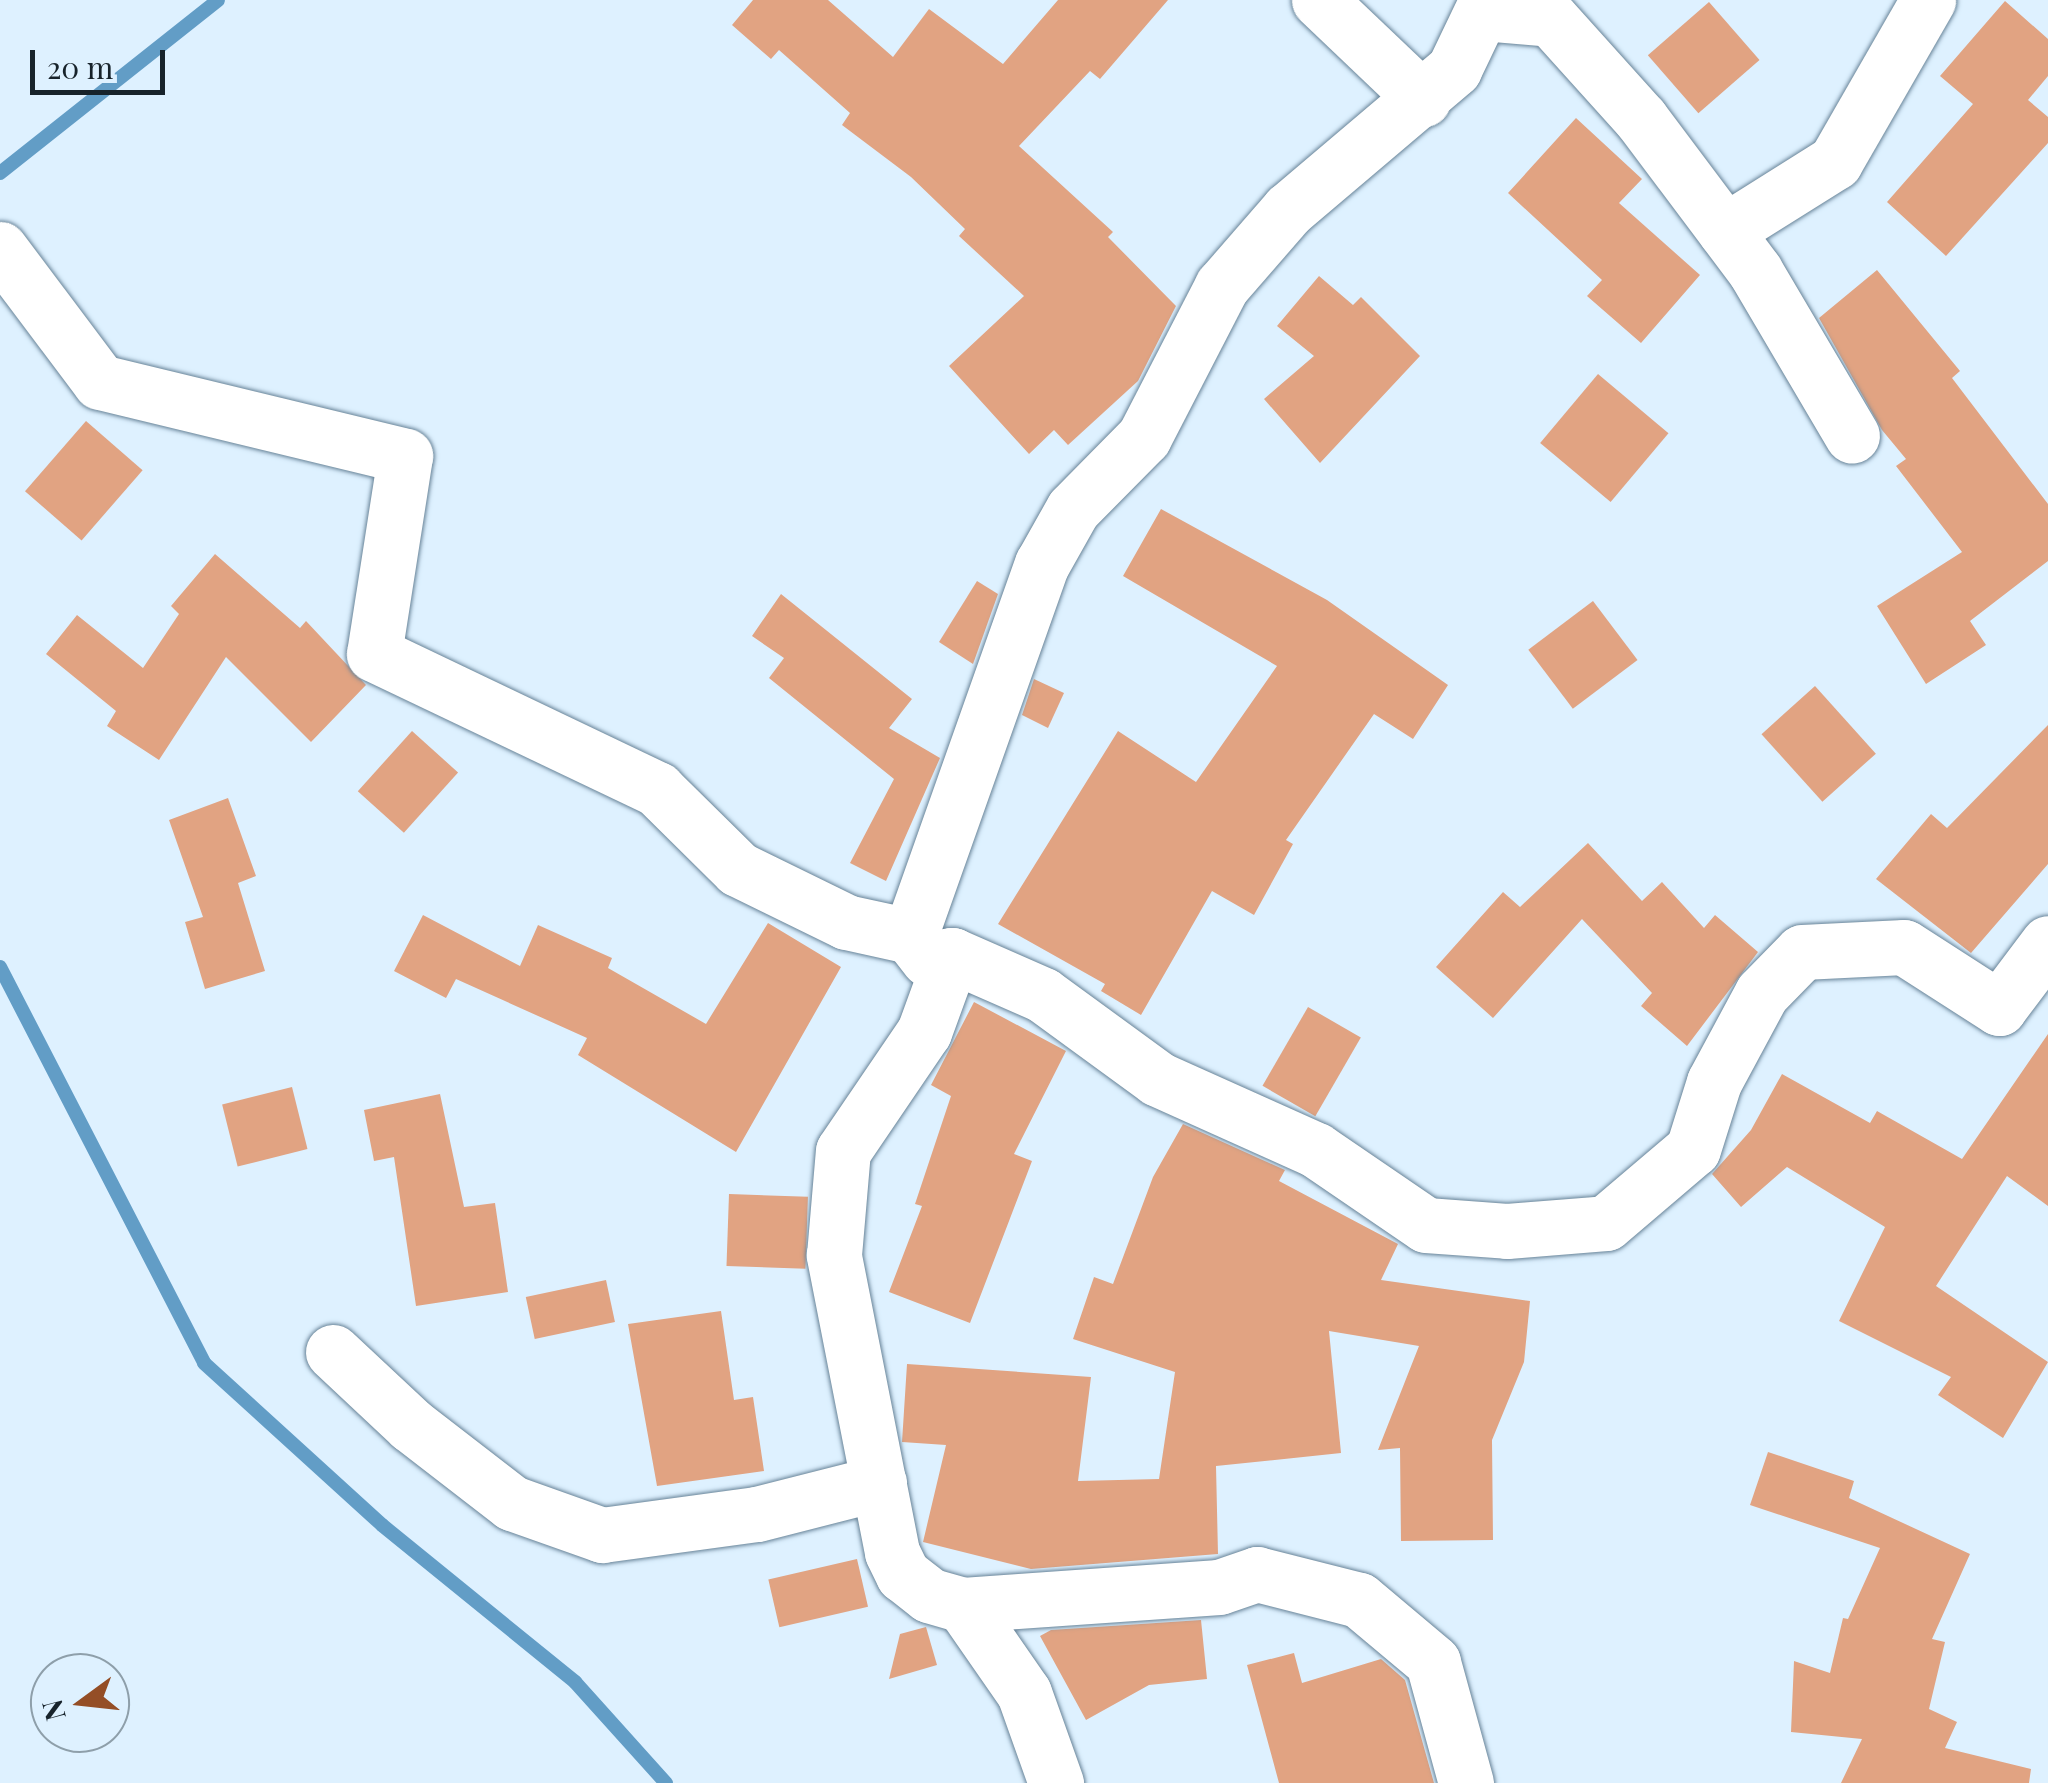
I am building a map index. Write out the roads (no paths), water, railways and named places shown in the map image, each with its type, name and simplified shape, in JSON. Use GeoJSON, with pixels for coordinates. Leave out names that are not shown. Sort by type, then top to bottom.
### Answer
{"type":"FeatureCollection","features":[{"type":"Feature","properties":{"kind":"street"},"geometry":{"type":"LineString","coordinates":[[1318,0],[1423,99]]}},
{"type":"Feature","properties":{"kind":"street"},"geometry":{"type":"LineString","coordinates":[[1726,231],[1835,162],[1928,0]]}},
{"type":"Feature","properties":{"kind":"street"},"geometry":{"type":"LineString","coordinates":[[1466,1783],[1434,1662],[1359,1600],[1258,1574],[1184,1591],[963,1605],[929,1595],[902,1576],[879,1483],[834,1255],[836,1186],[843,1151],[924,1032],[931,946],[1042,564],[1073,509],[1144,437],[1222,286],[1288,210],[1454,69],[1485,7],[1551,18],[1641,119],[1726,231],[1852,436]]}},
{"type":"Feature","properties":{"kind":"street"},"geometry":{"type":"LineString","coordinates":[[0,249],[100,382],[405,456],[374,654],[656,789],[738,869],[846,922],[931,946],[1043,995],[1158,1079],[1316,1150],[1426,1225],[1507,1232],[1606,1222],[1693,1149],[1714,1082],[1762,994],[1802,952],[1904,947],[2000,1008],[2048,942]]}},
{"type":"Feature","properties":{"kind":"street"},"geometry":{"type":"LineString","coordinates":[[334,1352],[410,1425],[512,1504],[602,1535],[757,1514],[879,1483]]}},
{"type":"Feature","properties":{"kind":"street"},"geometry":{"type":"LineString","coordinates":[[963,1605],[1024,1693],[1056,1783]]}},
{"type":"Feature","properties":{"kind":"waterway"},"geometry":{"type":"LineString","coordinates":[[0,173],[218,0]]}},
{"type":"Feature","properties":{"kind":"waterway"},"geometry":{"type":"LineString","coordinates":[[0,967],[204,1363],[382,1525],[575,1682],[666,1783]]}}]}
